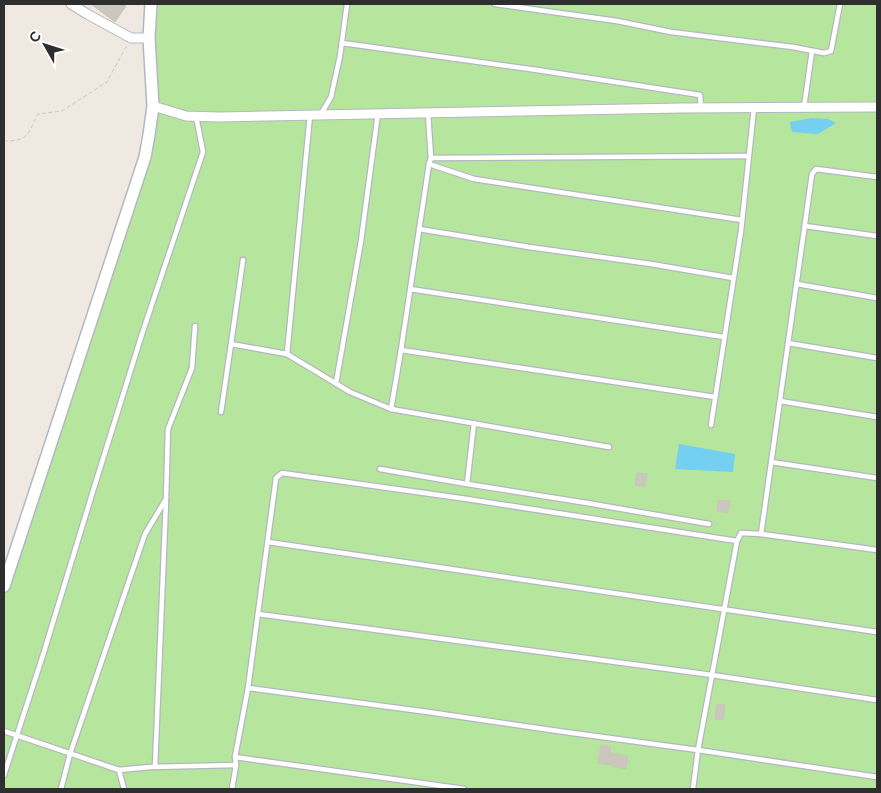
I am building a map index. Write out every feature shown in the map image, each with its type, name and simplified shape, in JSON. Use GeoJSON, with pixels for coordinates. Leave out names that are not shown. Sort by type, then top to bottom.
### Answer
{"type":"FeatureCollection","features":[{"type":"Feature","properties":{"kind":"street"},"geometry":{"type":"LineString","coordinates":[[71,4],[131,38],[149,38]]}},
{"type":"Feature","properties":{"kind":"street"},"geometry":{"type":"LineString","coordinates":[[4,586],[145,157],[150,136],[153,106],[149,38],[151,4]]}},
{"type":"Feature","properties":{"kind":"street"},"geometry":{"type":"LineString","coordinates":[[153,106],[186,116],[877,107]]}},
{"type":"Feature","properties":{"kind":"lane"},"geometry":{"type":"LineString","coordinates":[[321,114],[331,97],[342,43],[347,4]]}},
{"type":"Feature","properties":{"kind":"lane"},"geometry":{"type":"LineString","coordinates":[[495,4],[617,20],[671,32],[793,47],[824,53],[831,51],[840,4]]}},
{"type":"Feature","properties":{"kind":"lane"},"geometry":{"type":"LineString","coordinates":[[342,43],[547,71],[700,95],[701,108]]}},
{"type":"Feature","properties":{"kind":"lane"},"geometry":{"type":"LineString","coordinates":[[804,107],[812,51]]}},
{"type":"Feature","properties":{"kind":"lane"},"geometry":{"type":"LineString","coordinates":[[711,424],[742,220],[754,108]]}},
{"type":"Feature","properties":{"kind":"lane"},"geometry":{"type":"LineString","coordinates":[[336,383],[361,241],[378,113]]}},
{"type":"Feature","properties":{"kind":"lane"},"geometry":{"type":"LineString","coordinates":[[391,409],[430,161],[428,113]]}},
{"type":"Feature","properties":{"kind":"lane"},"geometry":{"type":"LineString","coordinates":[[287,354],[310,115]]}},
{"type":"Feature","properties":{"kind":"lane"},"geometry":{"type":"LineString","coordinates":[[4,775],[140,343],[203,152],[196,116]]}},
{"type":"Feature","properties":{"kind":"lane"},"geometry":{"type":"LineString","coordinates":[[430,161],[748,156]]}},
{"type":"Feature","properties":{"kind":"lane"},"geometry":{"type":"LineString","coordinates":[[430,161],[474,179],[742,220]]}},
{"type":"Feature","properties":{"kind":"lane"},"geometry":{"type":"LineString","coordinates":[[761,534],[812,174],[816,168],[877,178]]}},
{"type":"Feature","properties":{"kind":"lane"},"geometry":{"type":"LineString","coordinates":[[805,226],[877,236]]}},
{"type":"Feature","properties":{"kind":"lane"},"geometry":{"type":"LineString","coordinates":[[419,229],[733,278]]}},
{"type":"Feature","properties":{"kind":"lane"},"geometry":{"type":"LineString","coordinates":[[221,412],[244,260]]}},
{"type":"Feature","properties":{"kind":"lane"},"geometry":{"type":"LineString","coordinates":[[797,284],[877,298]]}},
{"type":"Feature","properties":{"kind":"lane"},"geometry":{"type":"LineString","coordinates":[[410,289],[724,337]]}},
{"type":"Feature","properties":{"kind":"lane"},"geometry":{"type":"LineString","coordinates":[[155,767],[168,429],[192,368],[195,326]]}},
{"type":"Feature","properties":{"kind":"lane"},"geometry":{"type":"LineString","coordinates":[[788,343],[877,358]]}},
{"type":"Feature","properties":{"kind":"lane"},"geometry":{"type":"LineString","coordinates":[[231,344],[287,354],[350,392],[391,409],[609,447]]}},
{"type":"Feature","properties":{"kind":"lane"},"geometry":{"type":"LineString","coordinates":[[401,350],[715,397]]}},
{"type":"Feature","properties":{"kind":"lane"},"geometry":{"type":"LineString","coordinates":[[780,401],[877,417]]}},
{"type":"Feature","properties":{"kind":"lane"},"geometry":{"type":"LineString","coordinates":[[467,484],[474,423]]}},
{"type":"Feature","properties":{"kind":"lane"},"geometry":{"type":"LineString","coordinates":[[771,462],[877,478]]}},
{"type":"Feature","properties":{"kind":"lane"},"geometry":{"type":"LineString","coordinates":[[380,469],[709,524]]}},
{"type":"Feature","properties":{"kind":"lane"},"geometry":{"type":"LineString","coordinates":[[232,789],[236,765],[235,757],[248,688],[276,478],[282,473],[737,541]]}},
{"type":"Feature","properties":{"kind":"lane"},"geometry":{"type":"LineString","coordinates":[[61,789],[70,754],[145,534],[166,499]]}},
{"type":"Feature","properties":{"kind":"lane"},"geometry":{"type":"LineString","coordinates":[[693,789],[698,750],[724,610],[737,541],[741,533],[877,550]]}},
{"type":"Feature","properties":{"kind":"lane"},"geometry":{"type":"LineString","coordinates":[[268,542],[877,632]]}},
{"type":"Feature","properties":{"kind":"lane"},"geometry":{"type":"LineString","coordinates":[[258,614],[712,675],[877,700]]}},
{"type":"Feature","properties":{"kind":"lane"},"geometry":{"type":"LineString","coordinates":[[248,688],[698,750],[877,777]]}},
{"type":"Feature","properties":{"kind":"lane"},"geometry":{"type":"LineString","coordinates":[[4,731],[119,770],[236,765]]}},
{"type":"Feature","properties":{"kind":"lane"},"geometry":{"type":"LineString","coordinates":[[235,757],[464,789]]}},
{"type":"Feature","properties":{"kind":"lane"},"geometry":{"type":"LineString","coordinates":[[119,770],[124,789]]}},
{"type":"Feature","properties":{"kind":"path"},"geometry":{"type":"LineString","coordinates":[[4,141],[19,141],[28,135],[38,114],[62,111],[107,82],[131,38]]}},
{"type":"Feature","properties":{"kind":"green space"},"geometry":{"type":"Polygon","coordinates":[[[151,4],[877,4],[877,789],[4,789],[4,586],[149,135],[151,4]]]}},
{"type":"Feature","properties":{"kind":"water"},"geometry":{"type":"Polygon","coordinates":[[[811,118],[828,119],[836,123],[818,134],[792,132],[790,122],[811,118]]]}},
{"type":"Feature","properties":{"kind":"water"},"geometry":{"type":"Polygon","coordinates":[[[679,444],[735,454],[733,472],[675,469],[679,444]]]}},
{"type":"Feature","properties":{"kind":"building"},"geometry":{"type":"Polygon","coordinates":[[[91,4],[123,4],[126,6],[115,22],[91,4]]]}},
{"type":"Feature","properties":{"kind":"building"},"geometry":{"type":"Polygon","coordinates":[[[637,473],[647,474],[645,487],[635,485],[637,473]]]}},
{"type":"Feature","properties":{"kind":"building"},"geometry":{"type":"Polygon","coordinates":[[[718,500],[730,501],[728,513],[717,511],[718,500]]]}},
{"type":"Feature","properties":{"kind":"building"},"geometry":{"type":"Polygon","coordinates":[[[717,704],[725,705],[723,720],[715,719],[717,704]]]}},
{"type":"Feature","properties":{"kind":"building"},"geometry":{"type":"Polygon","coordinates":[[[601,745],[611,747],[610,753],[628,756],[626,769],[598,763],[601,745]]]}}]}
